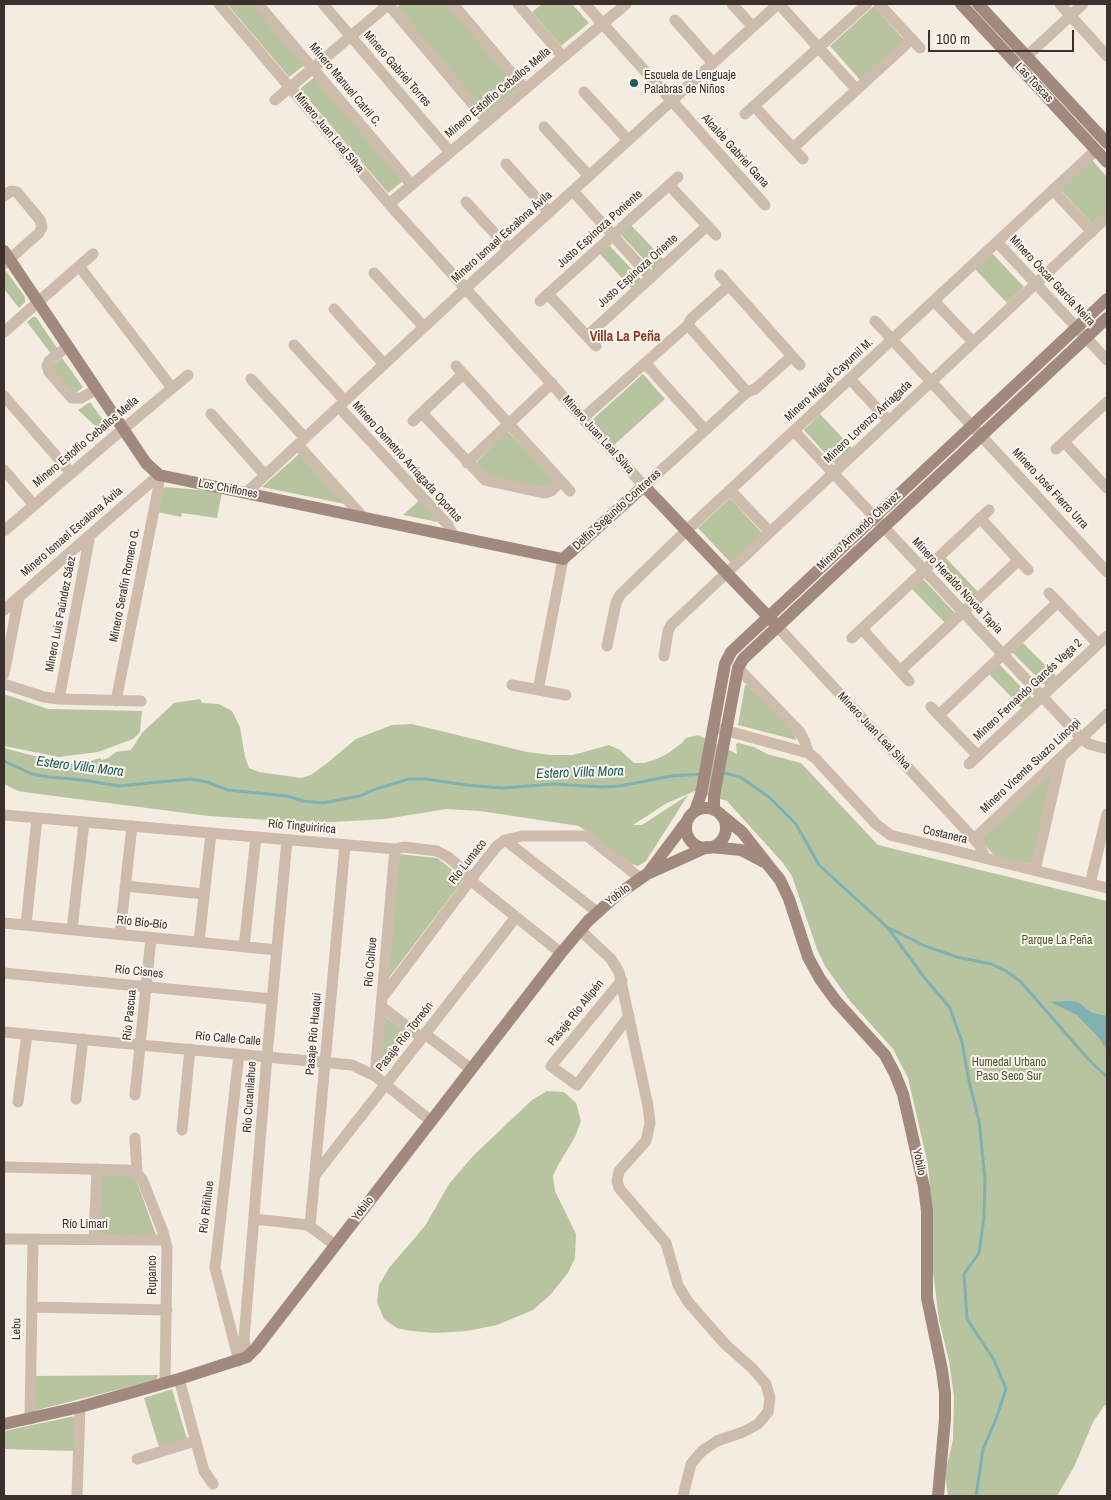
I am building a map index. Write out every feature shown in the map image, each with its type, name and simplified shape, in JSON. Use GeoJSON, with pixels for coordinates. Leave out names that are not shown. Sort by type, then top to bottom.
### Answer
{"type":"FeatureCollection","features":[{"type":"Feature","properties":{"kind":"street","name":"Minero Juan Leal Silva"},"geometry":{"type":"LineString","coordinates":[[219,4],[389,204],[644,486],[727,572],[974,839],[980,846],[985,858]]}},
{"type":"Feature","properties":{"kind":"street","name":"Minero Manuel Catril C."},"geometry":{"type":"LineString","coordinates":[[258,4],[412,185]]}},
{"type":"Feature","properties":{"kind":"street","name":"Minero Gabriel Torres"},"geometry":{"type":"LineString","coordinates":[[323,4],[450,152]]}},
{"type":"Feature","properties":{"kind":"street"},"geometry":{"type":"LineString","coordinates":[[275,100],[388,4],[487,121]]}},
{"type":"Feature","properties":{"kind":"street"},"geometry":{"type":"LineString","coordinates":[[453,4],[525,89]]}},
{"type":"Feature","properties":{"kind":"street"},"geometry":{"type":"LineString","coordinates":[[518,4],[563,57]]}},
{"type":"Feature","properties":{"kind":"street","name":"Alcalde Gabriel Gana"},"geometry":{"type":"LineString","coordinates":[[585,4],[765,205]]}},
{"type":"Feature","properties":{"kind":"street","name":"Minero Estolfio Ceballos Mella"},"geometry":{"type":"LineString","coordinates":[[389,204],[626,4]]}},
{"type":"Feature","properties":{"kind":"street"},"geometry":{"type":"LineString","coordinates":[[732,4],[753,26]]}},
{"type":"Feature","properties":{"kind":"street"},"geometry":{"type":"LineString","coordinates":[[778,4],[857,90]]}},
{"type":"Feature","properties":{"kind":"street","name":"Minero Ismael Escalona Ávila"},"geometry":{"type":"LineString","coordinates":[[247,492],[466,288],[778,4]]}},
{"type":"Feature","properties":{"kind":"street"},"geometry":{"type":"LineString","coordinates":[[745,114],[867,4]]}},
{"type":"Feature","properties":{"kind":"street"},"geometry":{"type":"LineString","coordinates":[[793,148],[857,90],[916,44],[880,4]]}},
{"type":"Feature","properties":{"kind":"street","name":"Las Toscas"},"geometry":{"type":"LineString","coordinates":[[961,4],[1107,162]]}},
{"type":"Feature","properties":{"kind":"street","name":"Las Toscas"},"geometry":{"type":"LineString","coordinates":[[978,4],[1107,143]]}},
{"type":"Feature","properties":{"kind":"street"},"geometry":{"type":"LineString","coordinates":[[1060,4],[1107,56]]}},
{"type":"Feature","properties":{"kind":"street"},"geometry":{"type":"LineString","coordinates":[[1027,56],[1083,4]]}},
{"type":"Feature","properties":{"kind":"street"},"geometry":{"type":"LineString","coordinates":[[674,20],[713,63]]}},
{"type":"Feature","properties":{"kind":"street"},"geometry":{"type":"LineString","coordinates":[[584,92],[628,140]]}},
{"type":"Feature","properties":{"kind":"street"},"geometry":{"type":"LineString","coordinates":[[754,106],[803,159]]}},
{"type":"Feature","properties":{"kind":"street"},"geometry":{"type":"LineString","coordinates":[[544,128],[589,176]]}},
{"type":"Feature","properties":{"kind":"street","name":"Minero Miguel Cayumil M."},"geometry":{"type":"LineString","coordinates":[[607,646],[616,603],[620,594],[1096,150]]}},
{"type":"Feature","properties":{"kind":"street"},"geometry":{"type":"LineString","coordinates":[[506,164],[549,212]]}},
{"type":"Feature","properties":{"kind":"street","name":"Justo Espinoza Poniente"},"geometry":{"type":"LineString","coordinates":[[588,336],[544,298],[673,181],[707,226]]}},
{"type":"Feature","properties":{"kind":"street"},"geometry":{"type":"LineString","coordinates":[[1053,190],[1092,232]]}},
{"type":"Feature","properties":{"kind":"street"},"geometry":{"type":"LineString","coordinates":[[4,196],[11,191],[16,192],[40,220],[42,227],[39,233],[6,258],[150,467],[159,475]]}},
{"type":"Feature","properties":{"kind":"street"},"geometry":{"type":"LineString","coordinates":[[573,191],[651,278]]}},
{"type":"Feature","properties":{"kind":"street"},"geometry":{"type":"LineString","coordinates":[[466,202],[509,249]]}},
{"type":"Feature","properties":{"kind":"street","name":"Minero Lorenzo Arriagada"},"geometry":{"type":"LineString","coordinates":[[664,656],[668,631],[671,625],[1107,217]]}},
{"type":"Feature","properties":{"kind":"street"},"geometry":{"type":"LineString","coordinates":[[707,226],[716,235]]}},
{"type":"Feature","properties":{"kind":"street","name":"Justo Espinoza Oriente"},"geometry":{"type":"LineString","coordinates":[[588,336],[707,226]]}},
{"type":"Feature","properties":{"kind":"street","name":"Minero Óscar García Neira"},"geometry":{"type":"LineString","coordinates":[[997,242],[1107,360]]}},
{"type":"Feature","properties":{"kind":"street"},"geometry":{"type":"LineString","coordinates":[[4,332],[93,254]]}},
{"type":"Feature","properties":{"kind":"street"},"geometry":{"type":"LineString","coordinates":[[79,266],[172,388]]}},
{"type":"Feature","properties":{"kind":"street"},"geometry":{"type":"LineString","coordinates":[[374,273],[424,327]]}},
{"type":"Feature","properties":{"kind":"street"},"geometry":{"type":"LineString","coordinates":[[584,418],[688,325],[691,319],[729,285],[720,275]]}},
{"type":"Feature","properties":{"kind":"street","name":"Delfín Segundo Contreras"},"geometry":{"type":"LineString","coordinates":[[538,690],[563,559],[747,392],[755,389],[796,360],[729,285]]}},
{"type":"Feature","properties":{"kind":"street","name":"Minero Armando Chavez"},"geometry":{"type":"LineString","coordinates":[[717,812],[714,796],[738,668],[743,659],[972,425],[1107,299]]}},
{"type":"Feature","properties":{"kind":"street"},"geometry":{"type":"LineString","coordinates":[[934,301],[973,342]]}},
{"type":"Feature","properties":{"kind":"street"},"geometry":{"type":"LineString","coordinates":[[334,308],[384,364]]}},
{"type":"Feature","properties":{"kind":"street","name":"Minero Armando Chavez"},"geometry":{"type":"LineString","coordinates":[[695,811],[701,794],[728,656],[734,648],[768,616],[982,435],[1107,318]]}},
{"type":"Feature","properties":{"kind":"street","name":"Minero José Fierro Urra"},"geometry":{"type":"LineString","coordinates":[[875,321],[1107,572]]}},
{"type":"Feature","properties":{"kind":"street"},"geometry":{"type":"LineString","coordinates":[[688,325],[747,392]]}},
{"type":"Feature","properties":{"kind":"street"},"geometry":{"type":"LineString","coordinates":[[588,336],[596,346]]}},
{"type":"Feature","properties":{"kind":"street","name":"Minero Demetrio Arriagada Oportus"},"geometry":{"type":"LineString","coordinates":[[294,345],[342,404],[448,525],[453,536]]}},
{"type":"Feature","properties":{"kind":"street"},"geometry":{"type":"LineString","coordinates":[[68,346],[48,361],[48,372],[72,398],[81,398],[97,389]]}},
{"type":"Feature","properties":{"kind":"street"},"geometry":{"type":"LineString","coordinates":[[645,363],[705,430]]}},
{"type":"Feature","properties":{"kind":"street"},"geometry":{"type":"LineString","coordinates":[[413,422],[459,370],[570,491]]}},
{"type":"Feature","properties":{"kind":"street","name":"Minero Estolfio Ceballos Mella"},"geometry":{"type":"LineString","coordinates":[[4,531],[123,428],[188,375]]}},
{"type":"Feature","properties":{"kind":"street"},"geometry":{"type":"LineString","coordinates":[[850,379],[889,421]]}},
{"type":"Feature","properties":{"kind":"street"},"geometry":{"type":"LineString","coordinates":[[251,380],[363,516]]}},
{"type":"Feature","properties":{"kind":"street"},"geometry":{"type":"LineString","coordinates":[[467,462],[552,383]]}},
{"type":"Feature","properties":{"kind":"street"},"geometry":{"type":"LineString","coordinates":[[4,396],[71,473]]}},
{"type":"Feature","properties":{"kind":"street"},"geometry":{"type":"LineString","coordinates":[[1106,484],[1060,446],[1107,402]]}},
{"type":"Feature","properties":{"kind":"street"},"geometry":{"type":"LineString","coordinates":[[422,413],[485,480],[544,493],[551,491],[561,481]]}},
{"type":"Feature","properties":{"kind":"street"},"geometry":{"type":"LineString","coordinates":[[211,414],[265,475]]}},
{"type":"Feature","properties":{"kind":"street","name":"Minero Heraldo Novoa Tapia"},"geometry":{"type":"LineString","coordinates":[[794,431],[1081,738],[1088,744],[1107,749]]}},
{"type":"Feature","properties":{"kind":"street"},"geometry":{"type":"LineString","coordinates":[[4,470],[34,505]]}},
{"type":"Feature","properties":{"kind":"street","name":"Minero Ismael Escalona Ávila"},"geometry":{"type":"LineString","coordinates":[[4,610],[159,475]]}},
{"type":"Feature","properties":{"kind":"street","name":"Los Chiflones"},"geometry":{"type":"LineString","coordinates":[[159,475],[563,559]]}},
{"type":"Feature","properties":{"kind":"street","name":"Minero Serafín Romero G."},"geometry":{"type":"LineString","coordinates":[[116,701],[158,490],[159,475]]}},
{"type":"Feature","properties":{"kind":"street"},"geometry":{"type":"LineString","coordinates":[[730,490],[770,532]]}},
{"type":"Feature","properties":{"kind":"street"},"geometry":{"type":"LineString","coordinates":[[852,638],[989,510]]}},
{"type":"Feature","properties":{"kind":"street"},"geometry":{"type":"LineString","coordinates":[[980,518],[1028,570]]}},
{"type":"Feature","properties":{"kind":"street","name":"Minero Luis Faúndez Sáez"},"geometry":{"type":"LineString","coordinates":[[58,699],[90,534]]}},
{"type":"Feature","properties":{"kind":"street"},"geometry":{"type":"LineString","coordinates":[[900,671],[1019,560]]}},
{"type":"Feature","properties":{"kind":"street"},"geometry":{"type":"LineString","coordinates":[[4,674],[19,597]]}},
{"type":"Feature","properties":{"kind":"street"},"geometry":{"type":"LineString","coordinates":[[978,756],[935,711],[1003,654],[1054,598],[1098,644]]}},
{"type":"Feature","properties":{"kind":"street"},"geometry":{"type":"LineString","coordinates":[[862,629],[909,681]]}},
{"type":"Feature","properties":{"kind":"street","name":"Minero Fernando Garcés Vega 2"},"geometry":{"type":"LineString","coordinates":[[969,764],[1106,636]]}},
{"type":"Feature","properties":{"kind":"street","name":"Costanera"},"geometry":{"type":"LineString","coordinates":[[738,668],[799,731],[808,752],[884,832],[896,837],[1107,888]]}},
{"type":"Feature","properties":{"kind":"street"},"geometry":{"type":"LineString","coordinates":[[4,684],[44,697],[58,699],[140,701]]}},
{"type":"Feature","properties":{"kind":"street"},"geometry":{"type":"LineString","coordinates":[[512,685],[566,695]]}},
{"type":"Feature","properties":{"kind":"street","name":"Minero Vicente Suazo Lincopi"},"geometry":{"type":"LineString","coordinates":[[974,839],[1107,714]]}},
{"type":"Feature","properties":{"kind":"street"},"geometry":{"type":"LineString","coordinates":[[712,734],[808,752]]}},
{"type":"Feature","properties":{"kind":"street"},"geometry":{"type":"LineString","coordinates":[[1036,870],[1061,758]]}},
{"type":"Feature","properties":{"kind":"street"},"geometry":{"type":"LineString","coordinates":[[695,811],[704,808],[717,812]]}},
{"type":"Feature","properties":{"kind":"street","name":"Yobilo"},"geometry":{"type":"LineString","coordinates":[[644,876],[695,811]]}},
{"type":"Feature","properties":{"kind":"street","name":"Yobilo"},"geometry":{"type":"LineString","coordinates":[[243,1359],[256,1348],[580,930],[617,895],[644,876],[720,841],[725,833],[725,823],[717,812]]}},
{"type":"Feature","properties":{"kind":"street","name":"Yobilo"},"geometry":{"type":"LineString","coordinates":[[717,812],[742,832],[786,889],[806,952],[820,979],[836,1001],[885,1056],[903,1094],[924,1187],[927,1222],[926,1298],[944,1388],[945,1419],[938,1496]]}},
{"type":"Feature","properties":{"kind":"street"},"geometry":{"type":"LineString","coordinates":[[1090,884],[1107,814]]}},
{"type":"Feature","properties":{"kind":"street","name":"Río Tinguiririca"},"geometry":{"type":"LineString","coordinates":[[4,815],[345,845],[395,849],[404,847],[441,852],[461,868],[471,880],[561,953]]}},
{"type":"Feature","properties":{"kind":"street"},"geometry":{"type":"LineString","coordinates":[[26,925],[37,818]]}},
{"type":"Feature","properties":{"kind":"street","name":"Yobilo"},"geometry":{"type":"LineString","coordinates":[[687,821],[686,831],[690,840],[697,846],[741,850],[770,866]]}},
{"type":"Feature","properties":{"kind":"street"},"geometry":{"type":"LineString","coordinates":[[72,930],[84,822]]}},
{"type":"Feature","properties":{"kind":"street"},"geometry":{"type":"LineString","coordinates":[[120,934],[132,826]]}},
{"type":"Feature","properties":{"kind":"street"},"geometry":{"type":"LineString","coordinates":[[199,942],[211,833]]}},
{"type":"Feature","properties":{"kind":"street","name":"Río Lumaco"},"geometry":{"type":"LineString","coordinates":[[381,1002],[497,846],[505,840],[522,836],[587,836],[644,876]]}},
{"type":"Feature","properties":{"kind":"street"},"geometry":{"type":"LineString","coordinates":[[244,947],[256,837]]}},
{"type":"Feature","properties":{"kind":"street","name":"Río Curanilahue"},"geometry":{"type":"LineString","coordinates":[[243,1359],[267,1056],[288,840]]}},
{"type":"Feature","properties":{"kind":"street"},"geometry":{"type":"LineString","coordinates":[[505,840],[597,912]]}},
{"type":"Feature","properties":{"kind":"street","name":"Pasaje Río Huaqui"},"geometry":{"type":"LineString","coordinates":[[310,1226],[345,845]]}},
{"type":"Feature","properties":{"kind":"street","name":"Río Coihue"},"geometry":{"type":"LineString","coordinates":[[375,1076],[395,849]]}},
{"type":"Feature","properties":{"kind":"street"},"geometry":{"type":"LineString","coordinates":[[125,886],[204,894]]}},
{"type":"Feature","properties":{"kind":"street","name":"Pasaje Río Torreón"},"geometry":{"type":"LineString","coordinates":[[315,1175],[516,917]]}},
{"type":"Feature","properties":{"kind":"street","name":"Río Bío-Bío"},"geometry":{"type":"LineString","coordinates":[[4,923],[277,950]]}},
{"type":"Feature","properties":{"kind":"street"},"geometry":{"type":"LineString","coordinates":[[580,930],[611,959],[622,980],[648,1106],[650,1123],[646,1142],[619,1171],[617,1181],[619,1188],[666,1244],[678,1285],[688,1302],[726,1346],[752,1368],[766,1384],[770,1398],[768,1412],[758,1424],[743,1432],[717,1441],[702,1451],[691,1464],[683,1496]]}},
{"type":"Feature","properties":{"kind":"street","name":"Río Pascua"},"geometry":{"type":"LineString","coordinates":[[135,1095],[151,938]]}},
{"type":"Feature","properties":{"kind":"street","name":"Río Cisnes"},"geometry":{"type":"LineString","coordinates":[[4,973],[272,999]]}},
{"type":"Feature","properties":{"kind":"street","name":"Pasaje Río Allipén"},"geometry":{"type":"LineString","coordinates":[[622,980],[551,1066],[576,1085],[629,1016]]}},
{"type":"Feature","properties":{"kind":"street"},"geometry":{"type":"LineString","coordinates":[[381,1002],[423,1036],[472,1069]]}},
{"type":"Feature","properties":{"kind":"street","name":"Río Calle Calle"},"geometry":{"type":"LineString","coordinates":[[4,1032],[352,1065],[375,1076],[431,1121]]}},
{"type":"Feature","properties":{"kind":"street"},"geometry":{"type":"LineString","coordinates":[[18,1102],[27,1034]]}},
{"type":"Feature","properties":{"kind":"street"},"geometry":{"type":"LineString","coordinates":[[76,1099],[83,1039]]}},
{"type":"Feature","properties":{"kind":"street"},"geometry":{"type":"LineString","coordinates":[[182,1130],[190,1049]]}},
{"type":"Feature","properties":{"kind":"street","name":"Río Riñihue"},"geometry":{"type":"LineString","coordinates":[[240,1054],[215,1268],[243,1359]]}},
{"type":"Feature","properties":{"kind":"street"},"geometry":{"type":"LineString","coordinates":[[4,1167],[127,1170],[137,1173],[135,1138]]}},
{"type":"Feature","properties":{"kind":"street"},"geometry":{"type":"LineString","coordinates":[[94,1239],[97,1169]]}},
{"type":"Feature","properties":{"kind":"street","name":"Rupanco"},"geometry":{"type":"LineString","coordinates":[[137,1173],[144,1182],[165,1240],[168,1257],[165,1383]]}},
{"type":"Feature","properties":{"kind":"street"},"geometry":{"type":"LineString","coordinates":[[254,1219],[299,1223],[310,1226],[335,1246]]}},
{"type":"Feature","properties":{"kind":"street","name":"Río Limarí"},"geometry":{"type":"LineString","coordinates":[[4,1238],[165,1240]]}},
{"type":"Feature","properties":{"kind":"street","name":"Lebu"},"geometry":{"type":"LineString","coordinates":[[30,1419],[33,1239]]}},
{"type":"Feature","properties":{"kind":"street"},"geometry":{"type":"LineString","coordinates":[[32,1307],[167,1310]]}},
{"type":"Feature","properties":{"kind":"street"},"geometry":{"type":"LineString","coordinates":[[4,1424],[80,1407],[243,1359]]}},
{"type":"Feature","properties":{"kind":"street"},"geometry":{"type":"LineString","coordinates":[[179,1379],[204,1471],[207,1478],[213,1484]]}},
{"type":"Feature","properties":{"kind":"street"},"geometry":{"type":"LineString","coordinates":[[77,1496],[80,1407]]}},
{"type":"Feature","properties":{"kind":"street"},"geometry":{"type":"LineString","coordinates":[[137,1459],[196,1441]]}},
{"type":"Feature","properties":{"kind":"green space"},"geometry":{"type":"Polygon","coordinates":[[[227,4],[255,4],[306,64],[289,77],[227,4]]]}},
{"type":"Feature","properties":{"kind":"green space"},"geometry":{"type":"Polygon","coordinates":[[[401,4],[450,4],[519,87],[487,114],[397,7],[401,4]]]}},
{"type":"Feature","properties":{"kind":"green space"},"geometry":{"type":"Polygon","coordinates":[[[542,4],[572,4],[589,23],[561,46],[532,12],[542,4]]]}},
{"type":"Feature","properties":{"kind":"green space"},"geometry":{"type":"Polygon","coordinates":[[[874,6],[905,41],[861,81],[830,46],[874,6]]]}},
{"type":"Feature","properties":{"kind":"green space"},"geometry":{"type":"Polygon","coordinates":[[[316,76],[404,180],[388,193],[300,89],[316,76]]]}},
{"type":"Feature","properties":{"kind":"green space"},"geometry":{"type":"Polygon","coordinates":[[[1092,160],[1107,177],[1107,212],[1093,225],[1060,189],[1092,160]]]}},
{"type":"Feature","properties":{"kind":"green space"},"geometry":{"type":"Polygon","coordinates":[[[630,224],[665,261],[654,270],[621,235],[630,224]]]}},
{"type":"Feature","properties":{"kind":"green space"},"geometry":{"type":"Polygon","coordinates":[[[608,244],[641,279],[633,290],[599,253],[608,244]]]}},
{"type":"Feature","properties":{"kind":"green space"},"geometry":{"type":"Polygon","coordinates":[[[990,251],[1024,287],[1007,303],[973,267],[990,251]]]}},
{"type":"Feature","properties":{"kind":"green space"},"geometry":{"type":"Polygon","coordinates":[[[4,268],[25,297],[25,302],[19,308],[4,289],[4,268]]]}},
{"type":"Feature","properties":{"kind":"green space"},"geometry":{"type":"Polygon","coordinates":[[[36,317],[59,351],[52,355],[27,322],[36,317]]]}},
{"type":"Feature","properties":{"kind":"green space"},"geometry":{"type":"Polygon","coordinates":[[[62,358],[83,387],[75,394],[50,367],[62,358]]]}},
{"type":"Feature","properties":{"kind":"green space"},"geometry":{"type":"Polygon","coordinates":[[[643,374],[665,399],[614,445],[592,420],[643,374]]]}},
{"type":"Feature","properties":{"kind":"green space"},"geometry":{"type":"Polygon","coordinates":[[[90,402],[110,430],[103,433],[78,410],[90,402]]]}},
{"type":"Feature","properties":{"kind":"green space"},"geometry":{"type":"Polygon","coordinates":[[[820,414],[854,450],[837,466],[804,430],[820,414]]]}},
{"type":"Feature","properties":{"kind":"green space"},"geometry":{"type":"Polygon","coordinates":[[[507,431],[554,478],[554,484],[549,488],[488,478],[476,463],[507,431]]]}},
{"type":"Feature","properties":{"kind":"green space"},"geometry":{"type":"Polygon","coordinates":[[[299,454],[345,504],[262,487],[299,454]]]}},
{"type":"Feature","properties":{"kind":"green space"},"geometry":{"type":"Polygon","coordinates":[[[166,487],[222,492],[217,518],[182,513],[181,517],[157,512],[161,489],[166,487]]]}},
{"type":"Feature","properties":{"kind":"green space"},"geometry":{"type":"Polygon","coordinates":[[[730,498],[763,534],[731,563],[698,528],[730,498]]]}},
{"type":"Feature","properties":{"kind":"green space"},"geometry":{"type":"Polygon","coordinates":[[[421,499],[443,523],[403,515],[421,499]]]}},
{"type":"Feature","properties":{"kind":"green space"},"geometry":{"type":"Polygon","coordinates":[[[944,556],[980,594],[968,602],[935,567],[944,556]]]}},
{"type":"Feature","properties":{"kind":"green space"},"geometry":{"type":"Polygon","coordinates":[[[923,579],[956,614],[947,625],[911,588],[923,579]]]}},
{"type":"Feature","properties":{"kind":"green space"},"geometry":{"type":"Polygon","coordinates":[[[1021,641],[1057,677],[1046,686],[1012,652],[1021,641]]]}},
{"type":"Feature","properties":{"kind":"green space"},"geometry":{"type":"Polygon","coordinates":[[[999,664],[1033,699],[1024,710],[988,673],[999,664]]]}},
{"type":"Feature","properties":{"kind":"green space"},"geometry":{"type":"Polygon","coordinates":[[[745,685],[795,731],[796,740],[738,725],[745,685]]]}},
{"type":"Feature","properties":{"kind":"green space"},"geometry":{"type":"Polygon","coordinates":[[[4,694],[48,709],[142,711],[140,732],[133,739],[98,752],[59,757],[4,746],[4,694]]]}},
{"type":"Feature","properties":{"kind":"green space","name":"Humedal Urbano Paso Seco Sur"},"geometry":{"type":"Polygon","coordinates":[[[200,699],[202,703],[219,704],[232,711],[240,727],[245,757],[249,768],[259,772],[301,778],[311,775],[356,739],[392,725],[412,724],[527,752],[550,755],[573,755],[609,745],[620,750],[634,763],[644,763],[657,759],[667,754],[686,738],[698,735],[737,754],[736,744],[738,743],[754,747],[767,754],[801,763],[878,845],[1107,901],[1107,1404],[1093,1422],[1074,1467],[1057,1496],[948,1496],[945,1473],[953,1440],[954,1396],[949,1361],[939,1320],[930,1248],[932,1211],[928,1165],[908,1078],[893,1049],[850,1001],[825,966],[817,949],[792,876],[783,863],[727,801],[695,791],[667,803],[633,825],[642,825],[688,795],[646,861],[638,866],[631,864],[579,826],[480,811],[446,809],[385,819],[333,822],[285,821],[209,816],[31,793],[18,791],[4,784],[4,748],[58,762],[67,760],[69,764],[100,758],[102,760],[116,752],[131,750],[142,733],[174,703],[200,699]]]}},
{"type":"Feature","properties":{"kind":"green space"},"geometry":{"type":"Polygon","coordinates":[[[1053,770],[1032,864],[996,858],[980,839],[1053,770]]]}},
{"type":"Feature","properties":{"kind":"green space"},"geometry":{"type":"Polygon","coordinates":[[[399,854],[437,858],[464,879],[388,979],[399,854]]]}},
{"type":"Feature","properties":{"kind":"green space"},"geometry":{"type":"Polygon","coordinates":[[[386,1017],[407,1033],[407,1040],[384,1069],[378,1064],[381,1022],[386,1017]]]}},
{"type":"Feature","properties":{"kind":"green space"},"geometry":{"type":"Polygon","coordinates":[[[547,1091],[564,1092],[576,1103],[581,1121],[575,1137],[553,1176],[555,1191],[576,1234],[575,1258],[568,1273],[551,1294],[533,1310],[497,1325],[467,1331],[435,1333],[397,1328],[384,1319],[377,1302],[379,1285],[389,1268],[425,1226],[449,1184],[474,1155],[532,1100],[547,1091]]]}},
{"type":"Feature","properties":{"kind":"green space"},"geometry":{"type":"Polygon","coordinates":[[[104,1174],[133,1175],[156,1235],[99,1234],[101,1176],[104,1174]]]}},
{"type":"Feature","properties":{"kind":"green space"},"geometry":{"type":"Polygon","coordinates":[[[158,1375],[156,1380],[33,1411],[35,1376],[158,1375]]]}},
{"type":"Feature","properties":{"kind":"green space"},"geometry":{"type":"Polygon","coordinates":[[[172,1389],[187,1439],[159,1447],[144,1398],[172,1389]]]}},
{"type":"Feature","properties":{"kind":"green space"},"geometry":{"type":"Polygon","coordinates":[[[75,1416],[74,1451],[4,1449],[4,1431],[75,1416]]]}},
{"type":"Feature","properties":{"kind":"water"},"geometry":{"type":"Polygon","coordinates":[[[1050,1002],[1078,1002],[1092,1013],[1107,1016],[1107,1051],[1100,1039],[1077,1015],[1050,1002]]]}},
{"type":"Feature","properties":{"kind":"waterway","name":"Estero Villa Mora"},"geometry":{"type":"LineString","coordinates":[[4,761],[32,774],[49,777],[119,786],[191,779],[207,782],[228,790],[287,796],[303,801],[323,803],[360,796],[409,779],[426,779],[502,788],[555,784],[601,787],[620,786],[671,776],[702,774]]}},
{"type":"Feature","properties":{"kind":"waterway","name":"Estero Villa Mora"},"geometry":{"type":"LineString","coordinates":[[721,772],[740,777],[769,797],[796,824],[819,865],[887,927],[925,946],[957,957],[991,964],[1006,971],[1021,982],[1089,1060],[1107,1077]]}},
{"type":"Feature","properties":{"kind":"waterway"},"geometry":{"type":"LineString","coordinates":[[888,928],[924,977],[950,1008],[962,1042],[979,1121],[985,1179],[984,1217],[979,1253],[964,1274],[967,1319],[994,1360],[1006,1389],[983,1449],[976,1496]]}},
{"type":"Feature","properties":{"kind":"place","name":"Escuela de Lenguaje Palabras de Niños"},"geometry":{"type":"Point","coordinates":[634,83]}},
{"type":"Feature","properties":{"kind":"district","name":"Villa La Peña"},"geometry":{"type":"Point","coordinates":[625,337]}},
{"type":"Feature","properties":{"kind":"park label","name":"Parque La Peña"},"geometry":{"type":"Point","coordinates":[1057,941]}}]}
